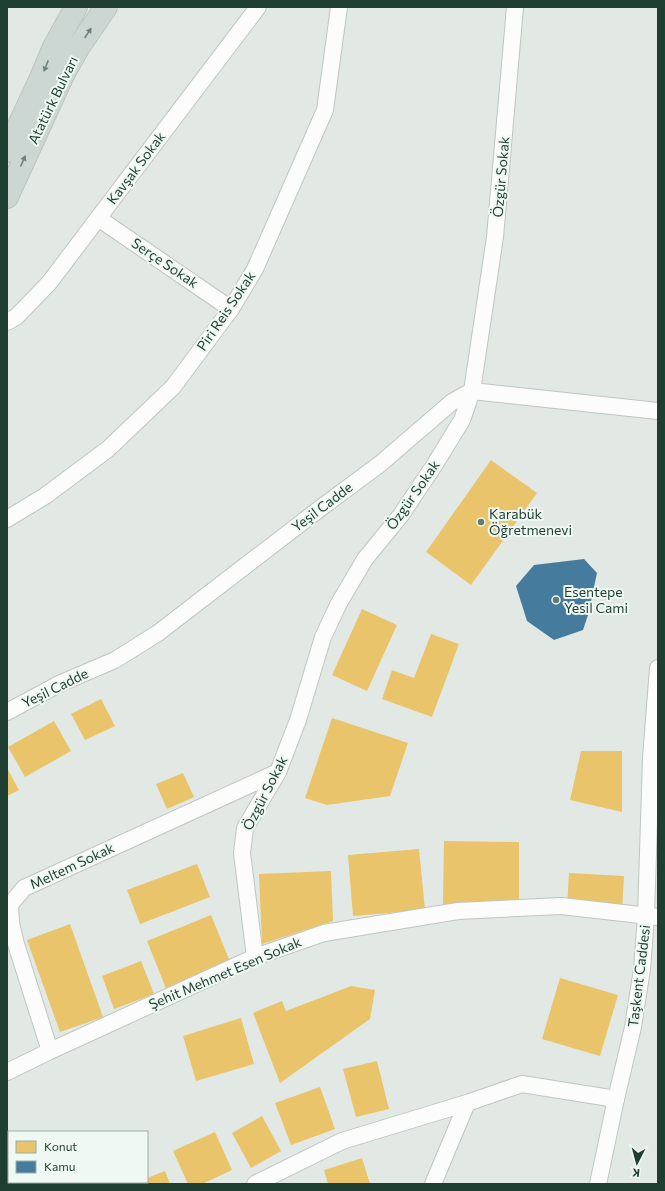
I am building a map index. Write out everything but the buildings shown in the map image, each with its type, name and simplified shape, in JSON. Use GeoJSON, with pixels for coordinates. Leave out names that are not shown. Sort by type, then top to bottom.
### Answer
{"type":"FeatureCollection","features":[{"type":"Feature","properties":{"kind":"main road","name":"Atatürk Bulvarı"},"geometry":{"type":"LineString","coordinates":[[7,151],[54,46],[76,7]]}},
{"type":"Feature","properties":{"kind":"main road","name":"Atatürk Bulvarı"},"geometry":{"type":"LineString","coordinates":[[7,197],[63,75],[78,48],[106,7]]}},
{"type":"Feature","properties":{"kind":"street","name":"Kavşak Sokak"},"geometry":{"type":"LineString","coordinates":[[7,322],[16,317],[49,283],[258,7]]}},
{"type":"Feature","properties":{"kind":"street","name":"Piri Reis Sokak"},"geometry":{"type":"LineString","coordinates":[[7,519],[45,496],[108,449],[173,386],[231,309],[255,269],[325,110],[339,7]]}},
{"type":"Feature","properties":{"kind":"street","name":"Özgür Sokak"},"geometry":{"type":"LineString","coordinates":[[255,957],[242,853],[245,828],[278,772],[298,720],[323,637],[339,603],[365,559],[401,515],[435,464],[462,420],[472,391],[495,238],[515,7]]}},
{"type":"Feature","properties":{"kind":"street","name":"Serçe Sokak"},"geometry":{"type":"LineString","coordinates":[[98,218],[231,309]]}},
{"type":"Feature","properties":{"kind":"street"},"geometry":{"type":"LineString","coordinates":[[472,391],[658,411]]}},
{"type":"Feature","properties":{"kind":"street","name":"Yeşil Cadde"},"geometry":{"type":"LineString","coordinates":[[7,712],[61,683],[115,660],[158,633],[380,464],[452,402],[472,391]]}},
{"type":"Feature","properties":{"kind":"street","name":"Taşkent Caddesi"},"geometry":{"type":"LineString","coordinates":[[598,1184],[633,1027],[652,916],[652,758],[658,668]]}},
{"type":"Feature","properties":{"kind":"street","name":"Meltem Sokak"},"geometry":{"type":"LineString","coordinates":[[50,1051],[16,944],[11,923],[10,905],[24,888],[278,772]]}},
{"type":"Feature","properties":{"kind":"street","name":"Şehit Mehmet Esen Sokak"},"geometry":{"type":"LineString","coordinates":[[7,1072],[255,957],[324,933],[458,911],[561,906],[652,916]]}},
{"type":"Feature","properties":{"kind":"street"},"geometry":{"type":"LineString","coordinates":[[255,1184],[342,1141],[466,1103],[522,1084],[616,1099]]}},
{"type":"Feature","properties":{"kind":"street"},"geometry":{"type":"LineString","coordinates":[[433,1184],[466,1103]]}},
{"type":"Feature","properties":{"kind":"place","name":"Karabük Öğretmenevi"},"geometry":{"type":"Point","coordinates":[481,522]}},
{"type":"Feature","properties":{"kind":"place","name":"Esentepe Yesil Cami"},"geometry":{"type":"Point","coordinates":[556,600]}}]}
